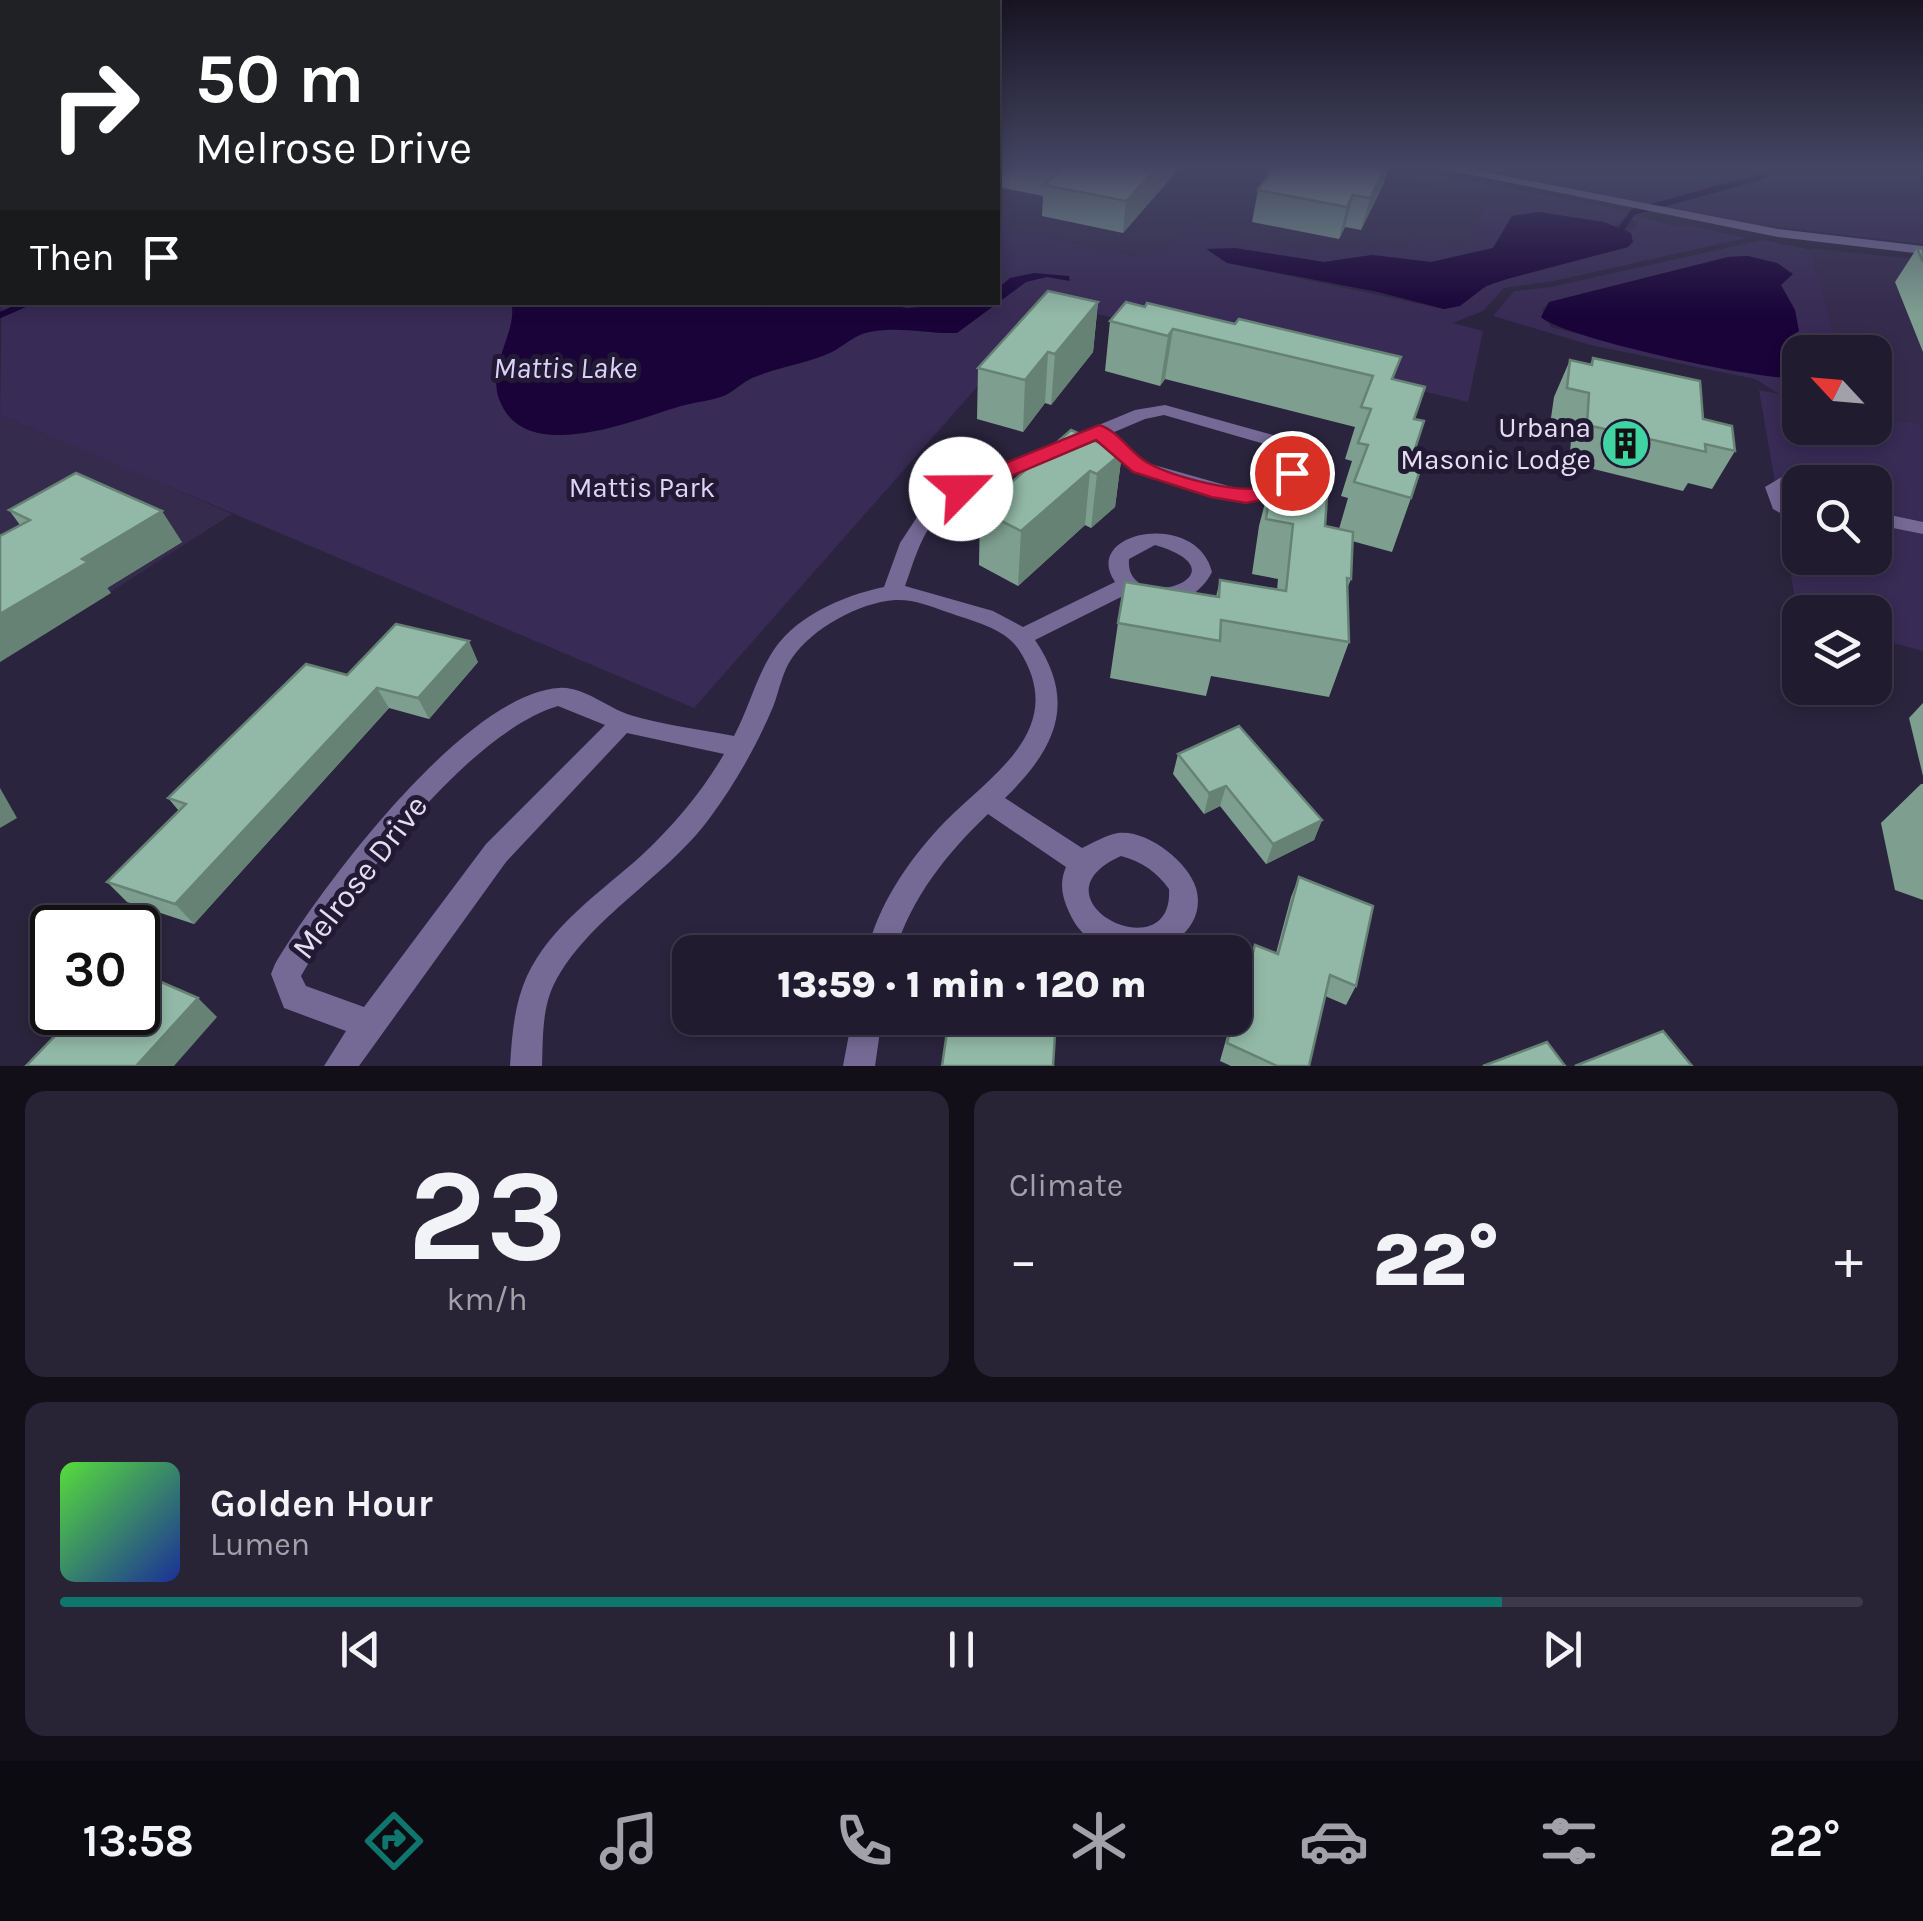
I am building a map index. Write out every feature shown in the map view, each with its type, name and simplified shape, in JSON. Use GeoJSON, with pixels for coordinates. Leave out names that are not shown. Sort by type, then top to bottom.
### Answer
{"type":"FeatureCollection","features":[{"type":"Feature","properties":{"kind":"street"},"geometry":{"type":"LineString","coordinates":[[1684,216],[1808,238],[1923,250]]}},
{"type":"Feature","properties":{"kind":"street"},"geometry":{"type":"LineString","coordinates":[[892,593],[910,542],[928,515],[961,489],[1099,431],[1141,414],[1165,410],[1274,442],[1288,456],[1292,473],[1278,490],[1246,496],[1219,492],[1140,467],[1099,431]]}},
{"type":"Feature","properties":{"kind":"street"},"geometry":{"type":"LineString","coordinates":[[1782,482],[1774,487],[1782,506]]}},
{"type":"Feature","properties":{"kind":"street"},"geometry":{"type":"LineString","coordinates":[[1892,522],[1923,528]]}},
{"type":"Feature","properties":{"kind":"street"},"geometry":{"type":"LineString","coordinates":[[1021,637],[1129,584]]}},
{"type":"Feature","properties":{"kind":"street"},"geometry":{"type":"LineString","coordinates":[[526,1066],[528,1027],[540,984],[572,936],[687,828],[725,778],[781,656],[804,631],[854,605],[892,593],[937,600],[1002,624],[1021,637],[1039,667],[1046,719],[1036,746],[989,801],[951,833],[919,873],[886,935]]}},
{"type":"Feature","properties":{"kind":"street","name":"Melrose Drive"},"geometry":{"type":"LineString","coordinates":[[368,1024],[295,997],[286,974],[304,939],[402,813],[506,717],[533,703],[560,697],[623,722],[741,748]]}},
{"type":"Feature","properties":{"kind":"street"},"geometry":{"type":"LineString","coordinates":[[340,1066],[496,853],[623,722]]}},
{"type":"Feature","properties":{"kind":"street"},"geometry":{"type":"LineString","coordinates":[[989,801],[1082,862]]}},
{"type":"Feature","properties":{"kind":"street"},"geometry":{"type":"LineString","coordinates":[[859,1066],[864,1035]]}},
{"type":"Feature","properties":{"kind":"shaded area"},"geometry":{"type":"Polygon","coordinates":[[[1000,216],[1501,216],[1478,247],[1320,256],[1136,256],[1000,227],[1000,216]]]}},
{"type":"Feature","properties":{"kind":"shaded area"},"geometry":{"type":"Polygon","coordinates":[[[1810,248],[1923,260],[1923,425],[1892,418],[1892,335],[1834,335],[1810,248]]]}},
{"type":"Feature","properties":{"kind":"shaded area"},"geometry":{"type":"Polygon","coordinates":[[[0,415],[102,457],[232,514],[0,663],[0,415]]]}},
{"type":"Feature","properties":{"kind":"green space","name":"Mattis Park"},"geometry":{"type":"Polygon","coordinates":[[[1000,216],[1009,216],[1007,229],[1136,256],[1171,248],[1186,228],[1193,229],[1201,220],[1198,230],[1310,252],[1314,246],[1406,249],[1411,237],[1454,246],[1471,241],[1481,216],[1514,216],[1493,248],[1431,262],[1372,255],[1324,262],[1235,248],[1256,269],[1444,309],[1508,278],[1628,247],[1631,233],[1627,231],[1636,228],[1638,222],[1625,217],[1616,226],[1560,216],[1636,216],[1746,238],[1554,281],[1504,288],[1483,311],[1453,323],[1483,331],[1468,402],[1051,303],[694,708],[0,415],[2,305],[1000,305],[1000,216]]]}},
{"type":"Feature","properties":{"kind":"green space"},"geometry":{"type":"Polygon","coordinates":[[[1714,216],[1923,216],[1923,244],[1714,216]]]}},
{"type":"Feature","properties":{"kind":"green space"},"geometry":{"type":"Polygon","coordinates":[[[1762,240],[1827,253],[1811,251],[1834,335],[1792,335],[1799,331],[1787,298],[1748,256],[1728,257],[1550,302],[1542,310],[1551,327],[1730,371],[1782,376],[1782,445],[1892,445],[1892,418],[1923,425],[1923,651],[1892,643],[1892,595],[1794,595],[1791,575],[1892,575],[1892,465],[1782,465],[1782,523],[1759,390],[1779,394],[1755,379],[1590,345],[1493,316],[1514,291],[1551,287],[1762,240]]]}},
{"type":"Feature","properties":{"kind":"water"},"geometry":{"type":"Polygon","coordinates":[[[1512,216],[1563,216],[1604,222],[1631,233],[1633,242],[1628,247],[1486,286],[1460,306],[1444,309],[1227,263],[1206,249],[1235,248],[1324,262],[1372,255],[1431,262],[1493,248],[1512,216]]]}},
{"type":"Feature","properties":{"kind":"water"},"geometry":{"type":"Polygon","coordinates":[[[1748,256],[1777,263],[1793,274],[1781,285],[1795,310],[1799,331],[1782,335],[1782,377],[1624,347],[1557,326],[1541,317],[1549,302],[1728,257],[1748,256]]]}},
{"type":"Feature","properties":{"kind":"water","name":"Mattis Lake"},"geometry":{"type":"Polygon","coordinates":[[[1034,273],[1069,276],[1070,281],[1047,277],[1026,282],[1000,301],[1000,286],[1010,278],[1034,273]]]}},
{"type":"Feature","properties":{"kind":"water","name":"Mattis Lake"},"geometry":{"type":"Polygon","coordinates":[[[511,305],[995,305],[957,333],[865,333],[822,356],[752,378],[721,397],[582,433],[556,435],[532,431],[512,420],[496,386],[511,324],[511,305]]]}},
{"type":"Feature","properties":{"kind":"building"},"geometry":{"type":"Polygon","coordinates":[[[1048,291],[1098,302],[1055,354],[1048,352],[1025,380],[978,368],[1048,291]]]}},
{"type":"Feature","properties":{"kind":"building"},"geometry":{"type":"Polygon","coordinates":[[[1126,302],[1145,307],[1147,303],[1235,324],[1239,319],[1401,357],[1392,379],[1425,387],[1414,419],[1424,421],[1413,455],[1424,458],[1411,498],[1354,482],[1368,445],[1358,443],[1371,409],[1361,407],[1373,376],[1173,329],[1168,336],[1110,321],[1126,302]]]}},
{"type":"Feature","properties":{"kind":"building"},"geometry":{"type":"Polygon","coordinates":[[[1593,358],[1700,381],[1703,419],[1732,426],[1735,451],[1705,444],[1706,452],[1587,425],[1589,393],[1567,388],[1570,360],[1592,365],[1593,358]]]}},
{"type":"Feature","properties":{"kind":"building"},"geometry":{"type":"Polygon","coordinates":[[[1071,430],[1122,453],[1097,474],[1090,471],[1021,531],[980,510],[1071,430]]]}},
{"type":"Feature","properties":{"kind":"building"},"geometry":{"type":"Polygon","coordinates":[[[1273,472],[1328,482],[1325,526],[1353,532],[1351,579],[1347,578],[1349,642],[1221,620],[1220,641],[1118,623],[1125,582],[1219,597],[1220,580],[1286,591],[1293,524],[1266,519],[1273,472]]]}},
{"type":"Feature","properties":{"kind":"building"},"geometry":{"type":"Polygon","coordinates":[[[76,473],[162,511],[82,559],[88,562],[0,614],[0,536],[30,520],[9,510],[76,473]]]}},
{"type":"Feature","properties":{"kind":"building"},"geometry":{"type":"Polygon","coordinates":[[[396,624],[469,641],[418,698],[377,688],[175,904],[107,882],[186,804],[168,798],[306,664],[347,675],[396,624]]]}},
{"type":"Feature","properties":{"kind":"building"},"geometry":{"type":"Polygon","coordinates":[[[1239,726],[1322,820],[1273,844],[1226,786],[1209,793],[1178,754],[1239,726]]]}},
{"type":"Feature","properties":{"kind":"building"},"geometry":{"type":"Polygon","coordinates":[[[1299,877],[1373,906],[1356,986],[1330,975],[1309,1066],[1277,1066],[1227,1043],[1229,1035],[1252,1035],[1255,945],[1278,954],[1299,877]]]}},
{"type":"Feature","properties":{"kind":"building"},"geometry":{"type":"Polygon","coordinates":[[[160,982],[198,998],[136,1066],[26,1066],[56,1035],[160,1035],[160,982]]]}},
{"type":"Feature","properties":{"kind":"building"},"geometry":{"type":"Polygon","coordinates":[[[1663,1031],[1692,1066],[1575,1066],[1663,1031]]]}},
{"type":"Feature","properties":{"kind":"building"},"geometry":{"type":"Polygon","coordinates":[[[947,1035],[1055,1035],[1053,1066],[942,1066],[947,1035]]]}},
{"type":"Feature","properties":{"kind":"building"},"geometry":{"type":"Polygon","coordinates":[[[1547,1042],[1565,1066],[1483,1066],[1547,1042]]]}},
{"type":"Feature","properties":{"kind":"waterway"},"geometry":{"type":"LineString","coordinates":[[1622,228],[1630,216]]}},
{"type":"Feature","properties":{"kind":"waterway"},"geometry":{"type":"LineString","coordinates":[[0,315],[23,305]]}},
{"type":"Feature","properties":{"kind":"place","name":"Urbana Masonic Lodge"},"geometry":{"type":"Point","coordinates":[1626,443]}},
{"type":"Feature","properties":{"kind":"route"},"geometry":{"type":"LineString","coordinates":[[961,489],[1099,431],[1140,467],[1219,492],[1246,496],[1278,490],[1292,473]]}}]}
